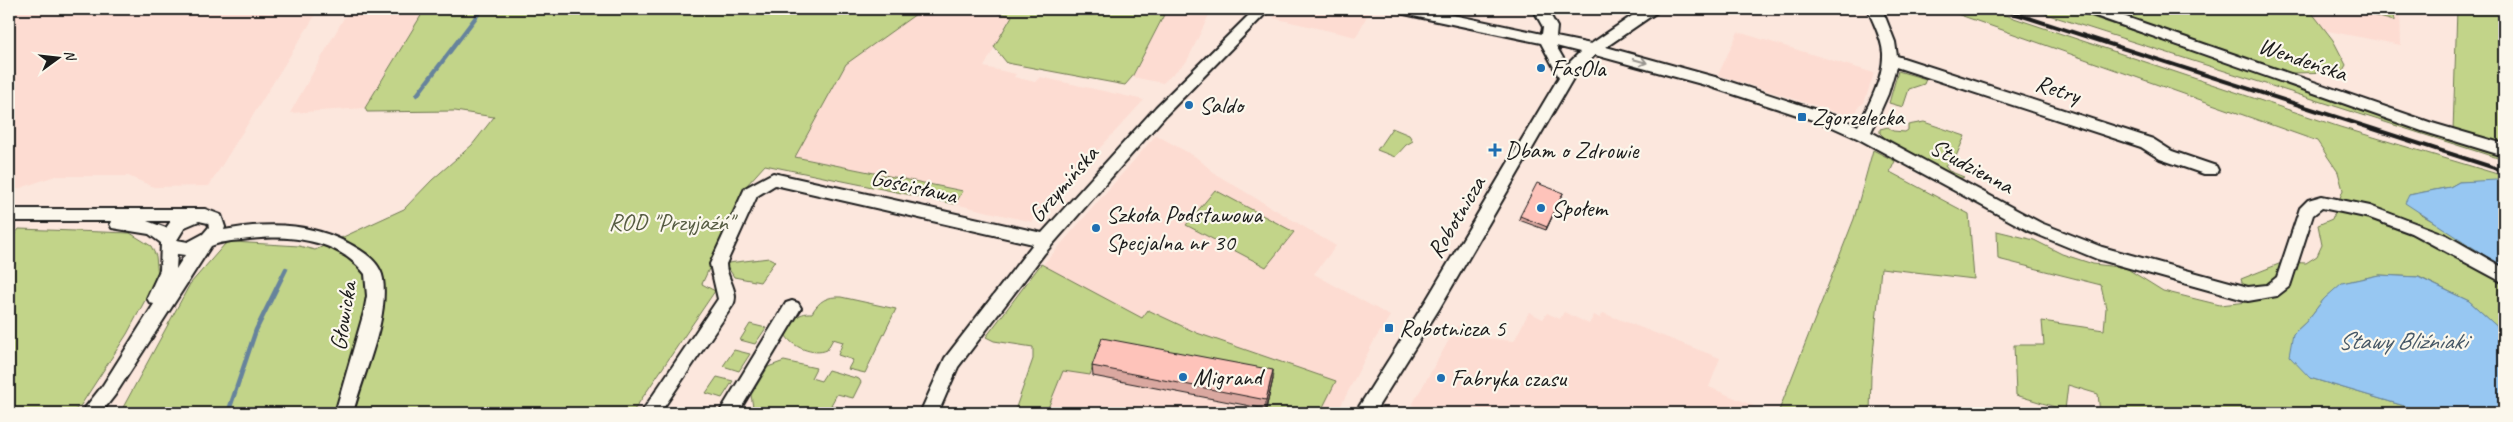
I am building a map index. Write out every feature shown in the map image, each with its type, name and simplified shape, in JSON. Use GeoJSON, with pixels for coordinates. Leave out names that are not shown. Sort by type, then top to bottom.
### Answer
{"type":"FeatureCollection","features":[{"type":"Feature","properties":{"kind":"street","name":"Grzymińska"},"geometry":{"type":"LineString","coordinates":[[929,413],[954,359],[1045,240],[1161,111],[1263,9]]}},
{"type":"Feature","properties":{"kind":"street","name":"Studzienna"},"geometry":{"type":"LineString","coordinates":[[1404,9],[1547,41],[1593,49],[1754,94],[1833,121],[1862,134],[2002,210],[2057,236],[2142,266],[2248,294],[2271,291],[2284,282],[2306,212],[2314,204],[2322,202],[2376,214],[2416,228],[2457,247],[2504,276]]}},
{"type":"Feature","properties":{"kind":"street"},"geometry":{"type":"LineString","coordinates":[[1540,9],[1550,27],[1547,41],[1556,61],[1566,76]]}},
{"type":"Feature","properties":{"kind":"street","name":"Robotnicza"},"geometry":{"type":"LineString","coordinates":[[1364,413],[1433,304],[1566,76],[1575,64],[1593,49],[1652,9]]}},
{"type":"Feature","properties":{"kind":"street"},"geometry":{"type":"LineString","coordinates":[[1862,134],[1873,113],[1889,60],[1888,46],[1875,9]]}},
{"type":"Feature","properties":{"kind":"street","name":"Wendeńska"},"geometry":{"type":"LineString","coordinates":[[2089,9],[2427,128],[2504,150]]}},
{"type":"Feature","properties":{"kind":"street","name":"Retry"},"geometry":{"type":"LineString","coordinates":[[1889,60],[2147,143],[2166,155],[2210,170]]}},
{"type":"Feature","properties":{"kind":"street","name":"Gościsława"},"geometry":{"type":"LineString","coordinates":[[650,413],[726,300],[724,286],[718,274],[718,264],[751,192],[772,179],[1045,240]]}},
{"type":"Feature","properties":{"kind":"street"},"geometry":{"type":"LineString","coordinates":[[46,215],[148,229],[163,234],[169,242]]}},
{"type":"Feature","properties":{"kind":"street"},"geometry":{"type":"LineString","coordinates":[[9,216],[198,215]]}},
{"type":"Feature","properties":{"kind":"street"},"geometry":{"type":"LineString","coordinates":[[124,365],[166,277],[170,261],[170,234],[176,226],[198,215]]}},
{"type":"Feature","properties":{"kind":"street","name":"Głowicka"},"geometry":{"type":"LineString","coordinates":[[198,215],[210,216],[215,218],[217,225],[247,233]]}},
{"type":"Feature","properties":{"kind":"street"},"geometry":{"type":"LineString","coordinates":[[90,413],[100,406],[191,260],[214,232],[217,225]]}},
{"type":"Feature","properties":{"kind":"street","name":"Głowicka"},"geometry":{"type":"LineString","coordinates":[[169,242],[175,248],[184,249],[207,240],[247,233],[291,231],[310,233],[341,246],[369,265],[375,278],[375,297],[362,356],[344,413]]}},
{"type":"Feature","properties":{"kind":"street"},"geometry":{"type":"LineString","coordinates":[[731,413],[792,308]]}},
{"type":"Feature","properties":{"kind":"shaded area"},"geometry":{"type":"Polygon","coordinates":[[[9,9],[319,9],[209,186],[154,187],[128,176],[55,176],[9,192],[9,9]]]}},
{"type":"Feature","properties":{"kind":"shaded area"},"geometry":{"type":"Polygon","coordinates":[[[349,9],[425,9],[365,108],[290,113],[349,9]]]}},
{"type":"Feature","properties":{"kind":"shaded area"},"geometry":{"type":"Polygon","coordinates":[[[923,9],[980,9],[1012,15],[984,67],[1016,74],[1014,77],[1035,82],[1040,77],[1144,100],[1032,222],[955,204],[963,191],[795,157],[846,64],[923,9]]]}},
{"type":"Feature","properties":{"kind":"shaded area"},"geometry":{"type":"Polygon","coordinates":[[[1167,9],[1209,15],[1187,61],[1163,83],[1132,77],[1167,9]]]}},
{"type":"Feature","properties":{"kind":"shaded area"},"geometry":{"type":"Polygon","coordinates":[[[1280,9],[1350,9],[1369,12],[1356,37],[1273,18],[1280,9]]]}},
{"type":"Feature","properties":{"kind":"shaded area"},"geometry":{"type":"Polygon","coordinates":[[[2138,9],[2400,9],[2401,45],[2307,27],[2138,9]]]}},
{"type":"Feature","properties":{"kind":"shaded area"},"geometry":{"type":"Polygon","coordinates":[[[1738,32],[1874,73],[1864,103],[1859,106],[1854,118],[1718,75],[1738,32]]]}},
{"type":"Feature","properties":{"kind":"shaded area"},"geometry":{"type":"Polygon","coordinates":[[[1156,135],[1196,157],[1217,175],[1336,246],[1314,274],[1390,316],[1374,341],[1337,413],[1046,413],[1063,371],[1042,341],[1000,324],[1042,266],[1156,135]]]}},
{"type":"Feature","properties":{"kind":"shaded area"},"geometry":{"type":"Polygon","coordinates":[[[1529,312],[1543,319],[1547,313],[1560,319],[1564,312],[1589,324],[1594,315],[1600,318],[1603,313],[1720,358],[1709,387],[1756,407],[1754,413],[1433,413],[1412,405],[1457,326],[1481,338],[1514,341],[1529,312]]]}},
{"type":"Feature","properties":{"kind":"green space","name":"ROD \"Przyjaźń\""},"geometry":{"type":"Polygon","coordinates":[[[425,9],[923,9],[846,64],[795,157],[963,191],[955,204],[765,165],[747,185],[702,284],[715,291],[632,413],[120,413],[190,284],[225,244],[233,242],[299,246],[315,250],[404,209],[432,180],[472,145],[494,117],[455,111],[367,112],[365,108],[425,9]]]}},
{"type":"Feature","properties":{"kind":"green space"},"geometry":{"type":"Polygon","coordinates":[[[980,9],[1167,9],[1132,77],[1125,85],[1007,63],[994,47],[1012,16],[980,9]]]}},
{"type":"Feature","properties":{"kind":"green space"},"geometry":{"type":"Polygon","coordinates":[[[1943,9],[1987,9],[2340,127],[2504,176],[2504,182],[2459,182],[2450,187],[2409,195],[2420,214],[2450,231],[2504,268],[2504,333],[2469,301],[2419,277],[2379,275],[2343,283],[2324,299],[2306,322],[2293,334],[2310,378],[2428,413],[2100,413],[2098,394],[2068,385],[2065,410],[2016,395],[2014,345],[2044,345],[2042,321],[2104,330],[2106,308],[2101,285],[1998,259],[1997,231],[2034,240],[2062,254],[2093,264],[2126,268],[2163,291],[2220,305],[2248,302],[2241,279],[2284,262],[2306,263],[2317,256],[2322,245],[2318,225],[2332,219],[2343,190],[2338,172],[2317,141],[1943,9]]]}},
{"type":"Feature","properties":{"kind":"green space"},"geometry":{"type":"Polygon","coordinates":[[[2030,9],[2068,9],[2448,137],[2504,152],[2504,160],[2030,9]]]}},
{"type":"Feature","properties":{"kind":"green space"},"geometry":{"type":"Polygon","coordinates":[[[2104,9],[2309,9],[2333,40],[2346,65],[2342,72],[2290,73],[2104,9]]]}},
{"type":"Feature","properties":{"kind":"green space"},"geometry":{"type":"Polygon","coordinates":[[[2349,9],[2393,9],[2394,21],[2349,9]]]}},
{"type":"Feature","properties":{"kind":"green space"},"geometry":{"type":"Polygon","coordinates":[[[2457,9],[2504,9],[2504,143],[2453,131],[2457,9]]]}},
{"type":"Feature","properties":{"kind":"green space"},"geometry":{"type":"Polygon","coordinates":[[[1898,71],[1926,79],[1924,84],[1909,89],[1903,107],[1889,103],[1898,71]]]}},
{"type":"Feature","properties":{"kind":"green space"},"geometry":{"type":"Polygon","coordinates":[[[1924,122],[1965,136],[1953,163],[1947,163],[1945,166],[1949,171],[1964,177],[1956,178],[1888,141],[1880,133],[1880,129],[1888,127],[1893,131],[1905,132],[1908,130],[1908,125],[1924,122]]]}},
{"type":"Feature","properties":{"kind":"green space"},"geometry":{"type":"Polygon","coordinates":[[[1392,128],[1409,135],[1413,141],[1406,145],[1395,157],[1377,150],[1392,128]]]}},
{"type":"Feature","properties":{"kind":"green space"},"geometry":{"type":"Polygon","coordinates":[[[1873,150],[1895,161],[1890,172],[1969,214],[1974,279],[1881,268],[1871,376],[1870,413],[1778,413],[1854,219],[1873,150]]]}},
{"type":"Feature","properties":{"kind":"green space"},"geometry":{"type":"Polygon","coordinates":[[[1215,190],[1294,232],[1266,267],[1186,225],[1215,190]]]}},
{"type":"Feature","properties":{"kind":"green space"},"geometry":{"type":"Polygon","coordinates":[[[19,229],[130,233],[151,246],[156,256],[158,276],[127,334],[81,405],[71,413],[9,413],[9,234],[15,234],[19,229]]]}},
{"type":"Feature","properties":{"kind":"green space"},"geometry":{"type":"Polygon","coordinates":[[[769,258],[775,261],[760,282],[734,277],[727,266],[728,263],[769,258]]]}},
{"type":"Feature","properties":{"kind":"green space"},"geometry":{"type":"Polygon","coordinates":[[[1041,264],[1142,318],[1148,310],[1197,333],[1336,381],[1320,413],[1267,413],[1266,409],[1274,375],[1101,344],[1090,375],[1063,371],[1046,413],[1014,413],[1033,359],[1033,347],[994,341],[986,337],[1041,264]]]}},
{"type":"Feature","properties":{"kind":"green space"},"geometry":{"type":"Polygon","coordinates":[[[841,297],[896,309],[865,373],[848,369],[853,360],[838,355],[843,342],[833,339],[827,350],[816,352],[797,346],[785,334],[798,316],[812,313],[821,302],[828,298],[841,297]]]}},
{"type":"Feature","properties":{"kind":"green space"},"geometry":{"type":"Polygon","coordinates":[[[750,324],[766,328],[755,344],[740,340],[750,324]]]}},
{"type":"Feature","properties":{"kind":"green space"},"geometry":{"type":"Polygon","coordinates":[[[734,350],[750,354],[739,371],[723,366],[734,350]]]}},
{"type":"Feature","properties":{"kind":"green space"},"geometry":{"type":"Polygon","coordinates":[[[784,361],[816,368],[811,378],[821,381],[828,370],[859,379],[861,382],[853,398],[837,394],[831,405],[847,410],[845,413],[776,413],[753,407],[751,395],[768,367],[784,361]]]}},
{"type":"Feature","properties":{"kind":"green space"},"geometry":{"type":"Polygon","coordinates":[[[717,377],[733,381],[722,398],[706,393],[717,377]]]}},
{"type":"Feature","properties":{"kind":"water","name":"Stawy Bliźniaki"},"geometry":{"type":"Polygon","coordinates":[[[2496,180],[2504,182],[2504,268],[2405,203],[2409,195],[2450,187],[2459,182],[2496,180]]]}},
{"type":"Feature","properties":{"kind":"water","name":"Stawy Bliźniaki"},"geometry":{"type":"Polygon","coordinates":[[[2379,275],[2418,277],[2469,301],[2504,333],[2504,413],[2428,413],[2310,378],[2289,356],[2293,334],[2306,322],[2324,299],[2342,283],[2379,275]]]}},
{"type":"Feature","properties":{"kind":"building","name":"Społem"},"geometry":{"type":"Polygon","coordinates":[[[1537,183],[1563,193],[1547,227],[1520,216],[1537,183]]]}},
{"type":"Feature","properties":{"kind":"building","name":"Migrand"},"geometry":{"type":"Polygon","coordinates":[[[1102,338],[1273,370],[1266,400],[1092,366],[1102,338]]]}},
{"type":"Feature","properties":{"kind":"waterway"},"geometry":{"type":"LineString","coordinates":[[417,95],[482,9]]}},
{"type":"Feature","properties":{"kind":"waterway"},"geometry":{"type":"LineString","coordinates":[[228,413],[256,330],[286,269]]}},
{"type":"Feature","properties":{"kind":"railway"},"geometry":{"type":"LineString","coordinates":[[2001,9],[2504,171]]}},
{"type":"Feature","properties":{"kind":"place","name":"FasOla"},"geometry":{"type":"Point","coordinates":[1541,68]}},
{"type":"Feature","properties":{"kind":"place","name":"Saldo"},"geometry":{"type":"Point","coordinates":[1189,105]}},
{"type":"Feature","properties":{"kind":"place","name":"Zgorzelecka"},"geometry":{"type":"Point","coordinates":[1802,117]}},
{"type":"Feature","properties":{"kind":"place","name":"Dbam o Zdrowie"},"geometry":{"type":"Point","coordinates":[1495,150]}},
{"type":"Feature","properties":{"kind":"place","name":"Społem"},"geometry":{"type":"Point","coordinates":[1541,208]}},
{"type":"Feature","properties":{"kind":"place","name":"Szkoła Podstawowa Specjalna nr 30"},"geometry":{"type":"Point","coordinates":[1096,228]}},
{"type":"Feature","properties":{"kind":"place","name":"Robotnicza 5"},"geometry":{"type":"Point","coordinates":[1389,328]}},
{"type":"Feature","properties":{"kind":"place","name":"Migrand"},"geometry":{"type":"Point","coordinates":[1183,377]}},
{"type":"Feature","properties":{"kind":"place","name":"Fabryka czasu"},"geometry":{"type":"Point","coordinates":[1441,378]}}]}
